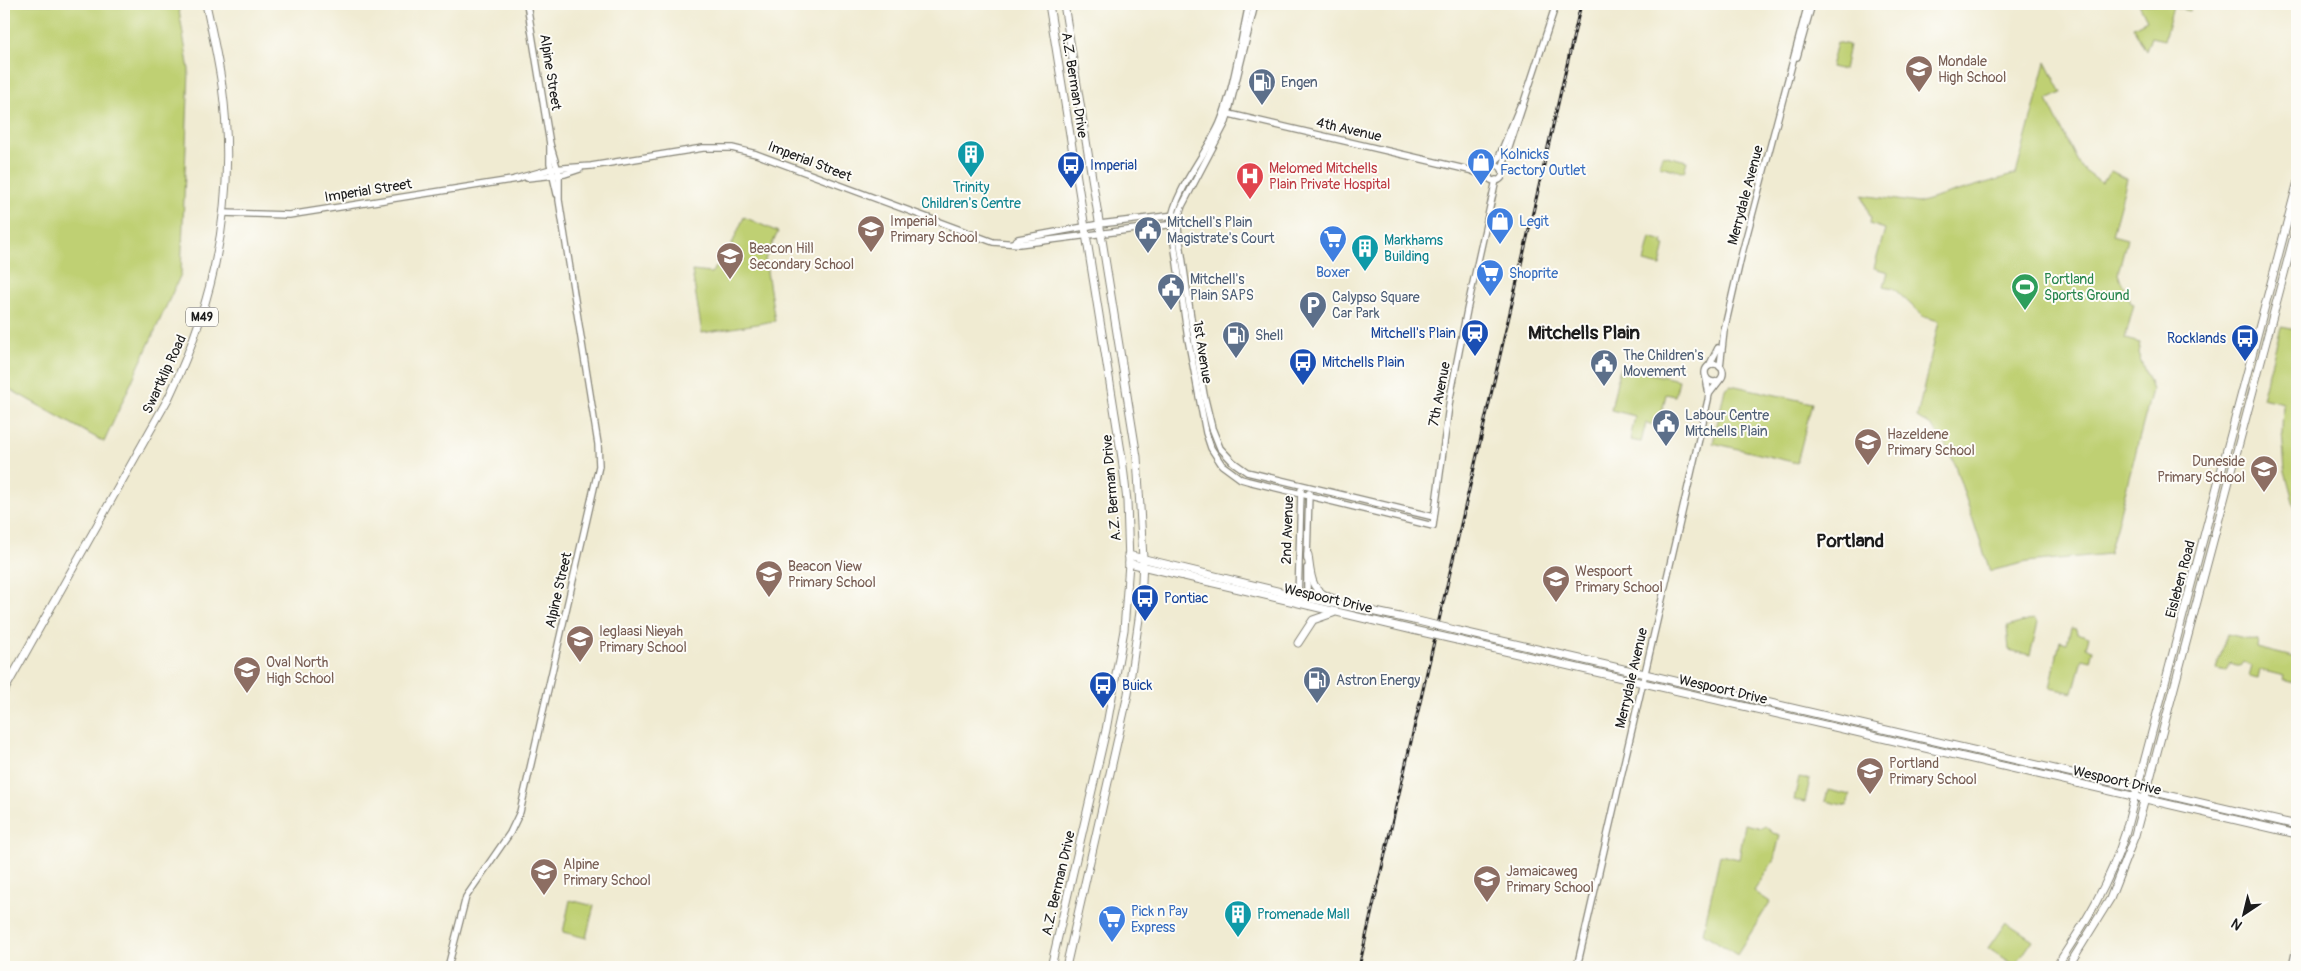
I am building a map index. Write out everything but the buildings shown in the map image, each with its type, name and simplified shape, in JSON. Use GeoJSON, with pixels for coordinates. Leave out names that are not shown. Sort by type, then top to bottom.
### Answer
{"type":"FeatureCollection","features":[{"type":"Feature","properties":{"kind":"main road","name":"Swartklip Road"},"geometry":{"type":"LineString","coordinates":[[4,692],[162,410],[188,357],[212,282],[220,242],[226,168],[224,107],[206,4]]}},
{"type":"Feature","properties":{"kind":"main road","name":"A.Z. Berman Drive"},"geometry":{"type":"LineString","coordinates":[[1049,4],[1122,458],[1127,501],[1129,563],[1126,614],[1118,672],[1051,967]]}},
{"type":"Feature","properties":{"kind":"main road","name":"A.Z. Berman Drive"},"geometry":{"type":"LineString","coordinates":[[1064,4],[1137,457],[1143,558],[1139,621],[1130,687],[1066,967]]}},
{"type":"Feature","properties":{"kind":"main road","name":"Eisleben Road"},"geometry":{"type":"LineString","coordinates":[[2056,967],[2087,921],[2108,880],[2122,844],[2294,215],[2297,185]]}},
{"type":"Feature","properties":{"kind":"main road","name":"Eisleben Road"},"geometry":{"type":"LineString","coordinates":[[2068,967],[2110,898],[2131,850],[2297,225]]}},
{"type":"Feature","properties":{"kind":"main road","name":"Wespoort Drive"},"geometry":{"type":"LineString","coordinates":[[1128,555],[1298,596],[1358,606],[2297,825]]}},
{"type":"Feature","properties":{"kind":"main road"},"geometry":{"type":"LineString","coordinates":[[1308,555],[1312,582],[1319,593],[1358,606]]}},
{"type":"Feature","properties":{"kind":"main road","name":"Wespoort Drive"},"geometry":{"type":"LineString","coordinates":[[1129,563],[1336,613],[2297,834]]}},
{"type":"Feature","properties":{"kind":"main road"},"geometry":{"type":"LineString","coordinates":[[1298,643],[1312,620],[1336,613]]}},
{"type":"Feature","properties":{"kind":"street","name":"Alpine Street"},"geometry":{"type":"LineString","coordinates":[[448,967],[466,897],[510,833],[520,812],[598,471],[598,444],[592,400],[527,4]]}},
{"type":"Feature","properties":{"kind":"street","name":"1st Avenue"},"geometry":{"type":"LineString","coordinates":[[1226,113],[1249,4]]}},
{"type":"Feature","properties":{"kind":"street","name":"1st Avenue"},"geometry":{"type":"LineString","coordinates":[[1255,4],[1226,113],[1176,203],[1174,224],[1188,339],[1204,425],[1214,453],[1228,470],[1241,479],[1433,526]]}},
{"type":"Feature","properties":{"kind":"street"},"geometry":{"type":"LineString","coordinates":[[1522,102],[1520,117],[1503,161],[1502,176],[1496,180],[1489,177],[1487,172],[1499,157],[1522,102],[1556,4]]}},
{"type":"Feature","properties":{"kind":"street","name":"Merrydale Avenue"},"geometry":{"type":"LineString","coordinates":[[1709,366],[1717,353],[1724,331],[1741,257],[1808,4]]}},
{"type":"Feature","properties":{"kind":"street","name":"Merrydale Avenue"},"geometry":{"type":"LineString","coordinates":[[1793,66],[1812,4]]}},
{"type":"Feature","properties":{"kind":"street","name":"4th Avenue"},"geometry":{"type":"LineString","coordinates":[[1226,113],[1469,170],[1489,177]]}},
{"type":"Feature","properties":{"kind":"street","name":"Imperial Street"},"geometry":{"type":"LineString","coordinates":[[223,212],[289,215],[703,148],[738,150],[756,154],[979,239],[992,242],[1019,244],[1086,230]]}},
{"type":"Feature","properties":{"kind":"street"},"geometry":{"type":"LineString","coordinates":[[1491,166],[1502,168]]}},
{"type":"Feature","properties":{"kind":"street","name":"4th Avenue"},"geometry":{"type":"LineString","coordinates":[[1469,170],[1491,166]]}},
{"type":"Feature","properties":{"kind":"street","name":"7th Avenue"},"geometry":{"type":"LineString","coordinates":[[1433,526],[1450,398],[1467,310],[1496,180]]}},
{"type":"Feature","properties":{"kind":"street"},"geometry":{"type":"LineString","coordinates":[[1086,230],[1100,224],[1175,215]]}},
{"type":"Feature","properties":{"kind":"street"},"geometry":{"type":"LineString","coordinates":[[1086,230],[1102,232],[1174,224]]}},
{"type":"Feature","properties":{"kind":"street","name":"1st Avenue"},"geometry":{"type":"LineString","coordinates":[[1174,224],[1205,399],[1217,441],[1233,462],[1248,472],[1434,517]]}},
{"type":"Feature","properties":{"kind":"street","name":"Merrydale Avenue"},"geometry":{"type":"LineString","coordinates":[[1720,367],[1724,331]]}},
{"type":"Feature","properties":{"kind":"street"},"geometry":{"type":"LineString","coordinates":[[1709,366],[1720,367],[1723,374],[1718,381],[1711,381],[1706,378],[1706,370],[1709,366]]}},
{"type":"Feature","properties":{"kind":"street","name":"Merrydale Avenue"},"geometry":{"type":"LineString","coordinates":[[1706,378],[1709,394]]}},
{"type":"Feature","properties":{"kind":"street","name":"Merrydale Avenue"},"geometry":{"type":"LineString","coordinates":[[1577,967],[1709,394],[1718,381]]}},
{"type":"Feature","properties":{"kind":"street"},"geometry":{"type":"LineString","coordinates":[[1228,470],[1233,462]]}},
{"type":"Feature","properties":{"kind":"street","name":"2nd Avenue"},"geometry":{"type":"LineString","coordinates":[[1298,604],[1300,494],[1302,486]]}},
{"type":"Feature","properties":{"kind":"street","name":"2nd Avenue"},"geometry":{"type":"LineString","coordinates":[[1306,606],[1310,488]]}},
{"type":"Feature","properties":{"kind":"street"},"geometry":{"type":"LineString","coordinates":[[2292,967],[2297,944]]}},
{"type":"Feature","properties":{"kind":"green space"},"geometry":{"type":"Polygon","coordinates":[[[4,4],[178,4],[189,70],[181,274],[104,442],[4,386],[4,4]]]}},
{"type":"Feature","properties":{"kind":"green space"},"geometry":{"type":"Polygon","coordinates":[[[2139,4],[2191,4],[2189,11],[2173,7],[2164,40],[2151,37],[2146,51],[2133,27],[2147,20],[2139,4]]]}},
{"type":"Feature","properties":{"kind":"green space"},"geometry":{"type":"Polygon","coordinates":[[[1837,42],[1849,45],[1844,70],[1831,67],[1837,42]]]}},
{"type":"Feature","properties":{"kind":"green space","name":"Portland Sports Ground"},"geometry":{"type":"Polygon","coordinates":[[[2046,62],[2062,93],[2047,100],[2081,168],[2101,183],[2111,171],[2127,179],[2112,235],[2127,239],[2118,274],[2131,303],[2134,304],[2125,339],[2140,343],[2138,353],[2152,390],[2109,554],[2027,562],[1990,571],[1953,460],[1943,440],[1931,426],[1917,417],[1939,321],[1924,317],[1893,288],[1884,286],[1888,272],[1874,268],[1885,229],[1869,224],[1871,219],[1862,195],[1918,203],[2016,174],[2046,62]]]}},
{"type":"Feature","properties":{"kind":"green space"},"geometry":{"type":"Polygon","coordinates":[[[1662,155],[1687,161],[1684,172],[1659,166],[1662,155]]]}},
{"type":"Feature","properties":{"kind":"green space"},"geometry":{"type":"Polygon","coordinates":[[[744,217],[778,232],[765,259],[775,321],[702,333],[692,271],[711,273],[728,253],[744,217]]]}},
{"type":"Feature","properties":{"kind":"green space"},"geometry":{"type":"Polygon","coordinates":[[[1650,237],[1663,241],[1662,244],[1665,245],[1660,266],[1644,262],[1650,237]]]}},
{"type":"Feature","properties":{"kind":"green space"},"geometry":{"type":"Polygon","coordinates":[[[2281,327],[2297,330],[2297,515],[2285,471],[2282,432],[2283,403],[2262,398],[2281,327]]]}},
{"type":"Feature","properties":{"kind":"green space"},"geometry":{"type":"Polygon","coordinates":[[[1620,367],[1679,380],[1675,396],[1666,394],[1659,426],[1646,423],[1641,442],[1630,440],[1635,416],[1611,410],[1620,367]]]}},
{"type":"Feature","properties":{"kind":"green space"},"geometry":{"type":"Polygon","coordinates":[[[1731,385],[1812,403],[1797,463],[1713,443],[1725,389],[1731,385]]]}},
{"type":"Feature","properties":{"kind":"green space"},"geometry":{"type":"Polygon","coordinates":[[[2033,619],[2038,623],[2030,655],[2009,650],[2007,627],[2033,619]]]}},
{"type":"Feature","properties":{"kind":"green space"},"geometry":{"type":"Polygon","coordinates":[[[2071,628],[2076,629],[2077,633],[2089,637],[2086,647],[2093,649],[2090,661],[2082,659],[2073,693],[2050,688],[2060,641],[2067,643],[2071,628]]]}},
{"type":"Feature","properties":{"kind":"green space"},"geometry":{"type":"Polygon","coordinates":[[[2227,634],[2258,641],[2257,648],[2297,658],[2297,684],[2283,680],[2284,676],[2260,670],[2258,679],[2249,677],[2252,666],[2244,662],[2241,666],[2230,663],[2227,671],[2216,669],[2227,634]]]}},
{"type":"Feature","properties":{"kind":"green space"},"geometry":{"type":"Polygon","coordinates":[[[1799,777],[1810,779],[1805,802],[1794,800],[1799,777]]]}},
{"type":"Feature","properties":{"kind":"green space"},"geometry":{"type":"Polygon","coordinates":[[[1828,790],[1850,795],[1847,806],[1825,801],[1828,790]]]}},
{"type":"Feature","properties":{"kind":"green space"},"geometry":{"type":"Polygon","coordinates":[[[1745,824],[1762,828],[1765,826],[1773,833],[1780,835],[1774,860],[1754,891],[1770,902],[1737,955],[1703,933],[1720,855],[1739,859],[1745,824]]]}},
{"type":"Feature","properties":{"kind":"green space"},"geometry":{"type":"Polygon","coordinates":[[[570,900],[594,906],[586,938],[563,932],[570,900]]]}},
{"type":"Feature","properties":{"kind":"green space"},"geometry":{"type":"Polygon","coordinates":[[[2006,922],[2033,940],[2015,966],[1988,948],[2006,922]]]}},
{"type":"Feature","properties":{"kind":"railway"},"geometry":{"type":"LineString","coordinates":[[1359,967],[1581,4]]}},
{"type":"Feature","properties":{"kind":"place","name":"Mondale High School"},"geometry":{"type":"Point","coordinates":[1919,93]}},
{"type":"Feature","properties":{"kind":"place","name":"Engen"},"geometry":{"type":"Point","coordinates":[1262,106]}},
{"type":"Feature","properties":{"kind":"place","name":"Trinity Children's Centre"},"geometry":{"type":"Point","coordinates":[971,178]}},
{"type":"Feature","properties":{"kind":"place","name":"Kolnicks Factory Outlet"},"geometry":{"type":"Point","coordinates":[1481,186]}},
{"type":"Feature","properties":{"kind":"place","name":"Imperial"},"geometry":{"type":"Point","coordinates":[1071,189]}},
{"type":"Feature","properties":{"kind":"place","name":"Melomed Mitchells Plain Private Hospital"},"geometry":{"type":"Point","coordinates":[1250,200]}},
{"type":"Feature","properties":{"kind":"place","name":"Legit"},"geometry":{"type":"Point","coordinates":[1500,245]}},
{"type":"Feature","properties":{"kind":"place","name":"Imperial Primary School"},"geometry":{"type":"Point","coordinates":[871,253]}},
{"type":"Feature","properties":{"kind":"place","name":"Mitchell's Plain Magistrate's Court"},"geometry":{"type":"Point","coordinates":[1148,254]}},
{"type":"Feature","properties":{"kind":"place","name":"Boxer"},"geometry":{"type":"Point","coordinates":[1333,263]}},
{"type":"Feature","properties":{"kind":"place","name":"Markhams Building"},"geometry":{"type":"Point","coordinates":[1365,272]}},
{"type":"Feature","properties":{"kind":"place","name":"Beacon Hill Secondary School"},"geometry":{"type":"Point","coordinates":[730,280]}},
{"type":"Feature","properties":{"kind":"place","name":"Shoprite"},"geometry":{"type":"Point","coordinates":[1490,297]}},
{"type":"Feature","properties":{"kind":"place","name":"Mitchell's Plain SAPS"},"geometry":{"type":"Point","coordinates":[1171,311]}},
{"type":"Feature","properties":{"kind":"place","name":"Portland Sports Ground"},"geometry":{"type":"Point","coordinates":[2025,311]}},
{"type":"Feature","properties":{"kind":"place","name":"Calypso Square Car Park"},"geometry":{"type":"Point","coordinates":[1313,329]}},
{"type":"Feature","properties":{"kind":"place","name":"Mitchell's Plain"},"geometry":{"type":"Point","coordinates":[1475,357]}},
{"type":"Feature","properties":{"kind":"place","name":"Shell"},"geometry":{"type":"Point","coordinates":[1236,359]}},
{"type":"Feature","properties":{"kind":"place","name":"Rocklands"},"geometry":{"type":"Point","coordinates":[2245,362]}},
{"type":"Feature","properties":{"kind":"place","name":"Mitchells Plain"},"geometry":{"type":"Point","coordinates":[1303,386]}},
{"type":"Feature","properties":{"kind":"place","name":"The Children's Movement"},"geometry":{"type":"Point","coordinates":[1604,387]}},
{"type":"Feature","properties":{"kind":"place","name":"Labour Centre Mitchells Plain"},"geometry":{"type":"Point","coordinates":[1666,447]}},
{"type":"Feature","properties":{"kind":"place","name":"Hazeldene Primary School"},"geometry":{"type":"Point","coordinates":[1868,466]}},
{"type":"Feature","properties":{"kind":"place","name":"Duneside Primary School"},"geometry":{"type":"Point","coordinates":[2264,493]}},
{"type":"Feature","properties":{"kind":"place","name":"Beacon View Primary School"},"geometry":{"type":"Point","coordinates":[769,598]}},
{"type":"Feature","properties":{"kind":"place","name":"Wespoort Primary School"},"geometry":{"type":"Point","coordinates":[1556,603]}},
{"type":"Feature","properties":{"kind":"place","name":"Pontiac"},"geometry":{"type":"Point","coordinates":[1145,622]}},
{"type":"Feature","properties":{"kind":"place","name":"Ieglaasi Nieyah Primary School"},"geometry":{"type":"Point","coordinates":[580,663]}},
{"type":"Feature","properties":{"kind":"place","name":"Oval North High School"},"geometry":{"type":"Point","coordinates":[247,694]}},
{"type":"Feature","properties":{"kind":"place","name":"Astron Energy"},"geometry":{"type":"Point","coordinates":[1317,704]}},
{"type":"Feature","properties":{"kind":"place","name":"Buick"},"geometry":{"type":"Point","coordinates":[1103,709]}},
{"type":"Feature","properties":{"kind":"place","name":"Portland Primary School"},"geometry":{"type":"Point","coordinates":[1870,795]}},
{"type":"Feature","properties":{"kind":"place","name":"Alpine Primary School"},"geometry":{"type":"Point","coordinates":[544,896]}},
{"type":"Feature","properties":{"kind":"place","name":"Jamaicaweg Primary School"},"geometry":{"type":"Point","coordinates":[1487,903]}},
{"type":"Feature","properties":{"kind":"place","name":"Promenade Mall"},"geometry":{"type":"Point","coordinates":[1238,938]}},
{"type":"Feature","properties":{"kind":"place","name":"Pick n Pay Express"},"geometry":{"type":"Point","coordinates":[1112,943]}},
{"type":"Feature","properties":{"kind":"district","name":"Mitchells Plain"},"geometry":{"type":"Point","coordinates":[1584,332]}},
{"type":"Feature","properties":{"kind":"district","name":"Portland"},"geometry":{"type":"Point","coordinates":[1850,540]}}]}
